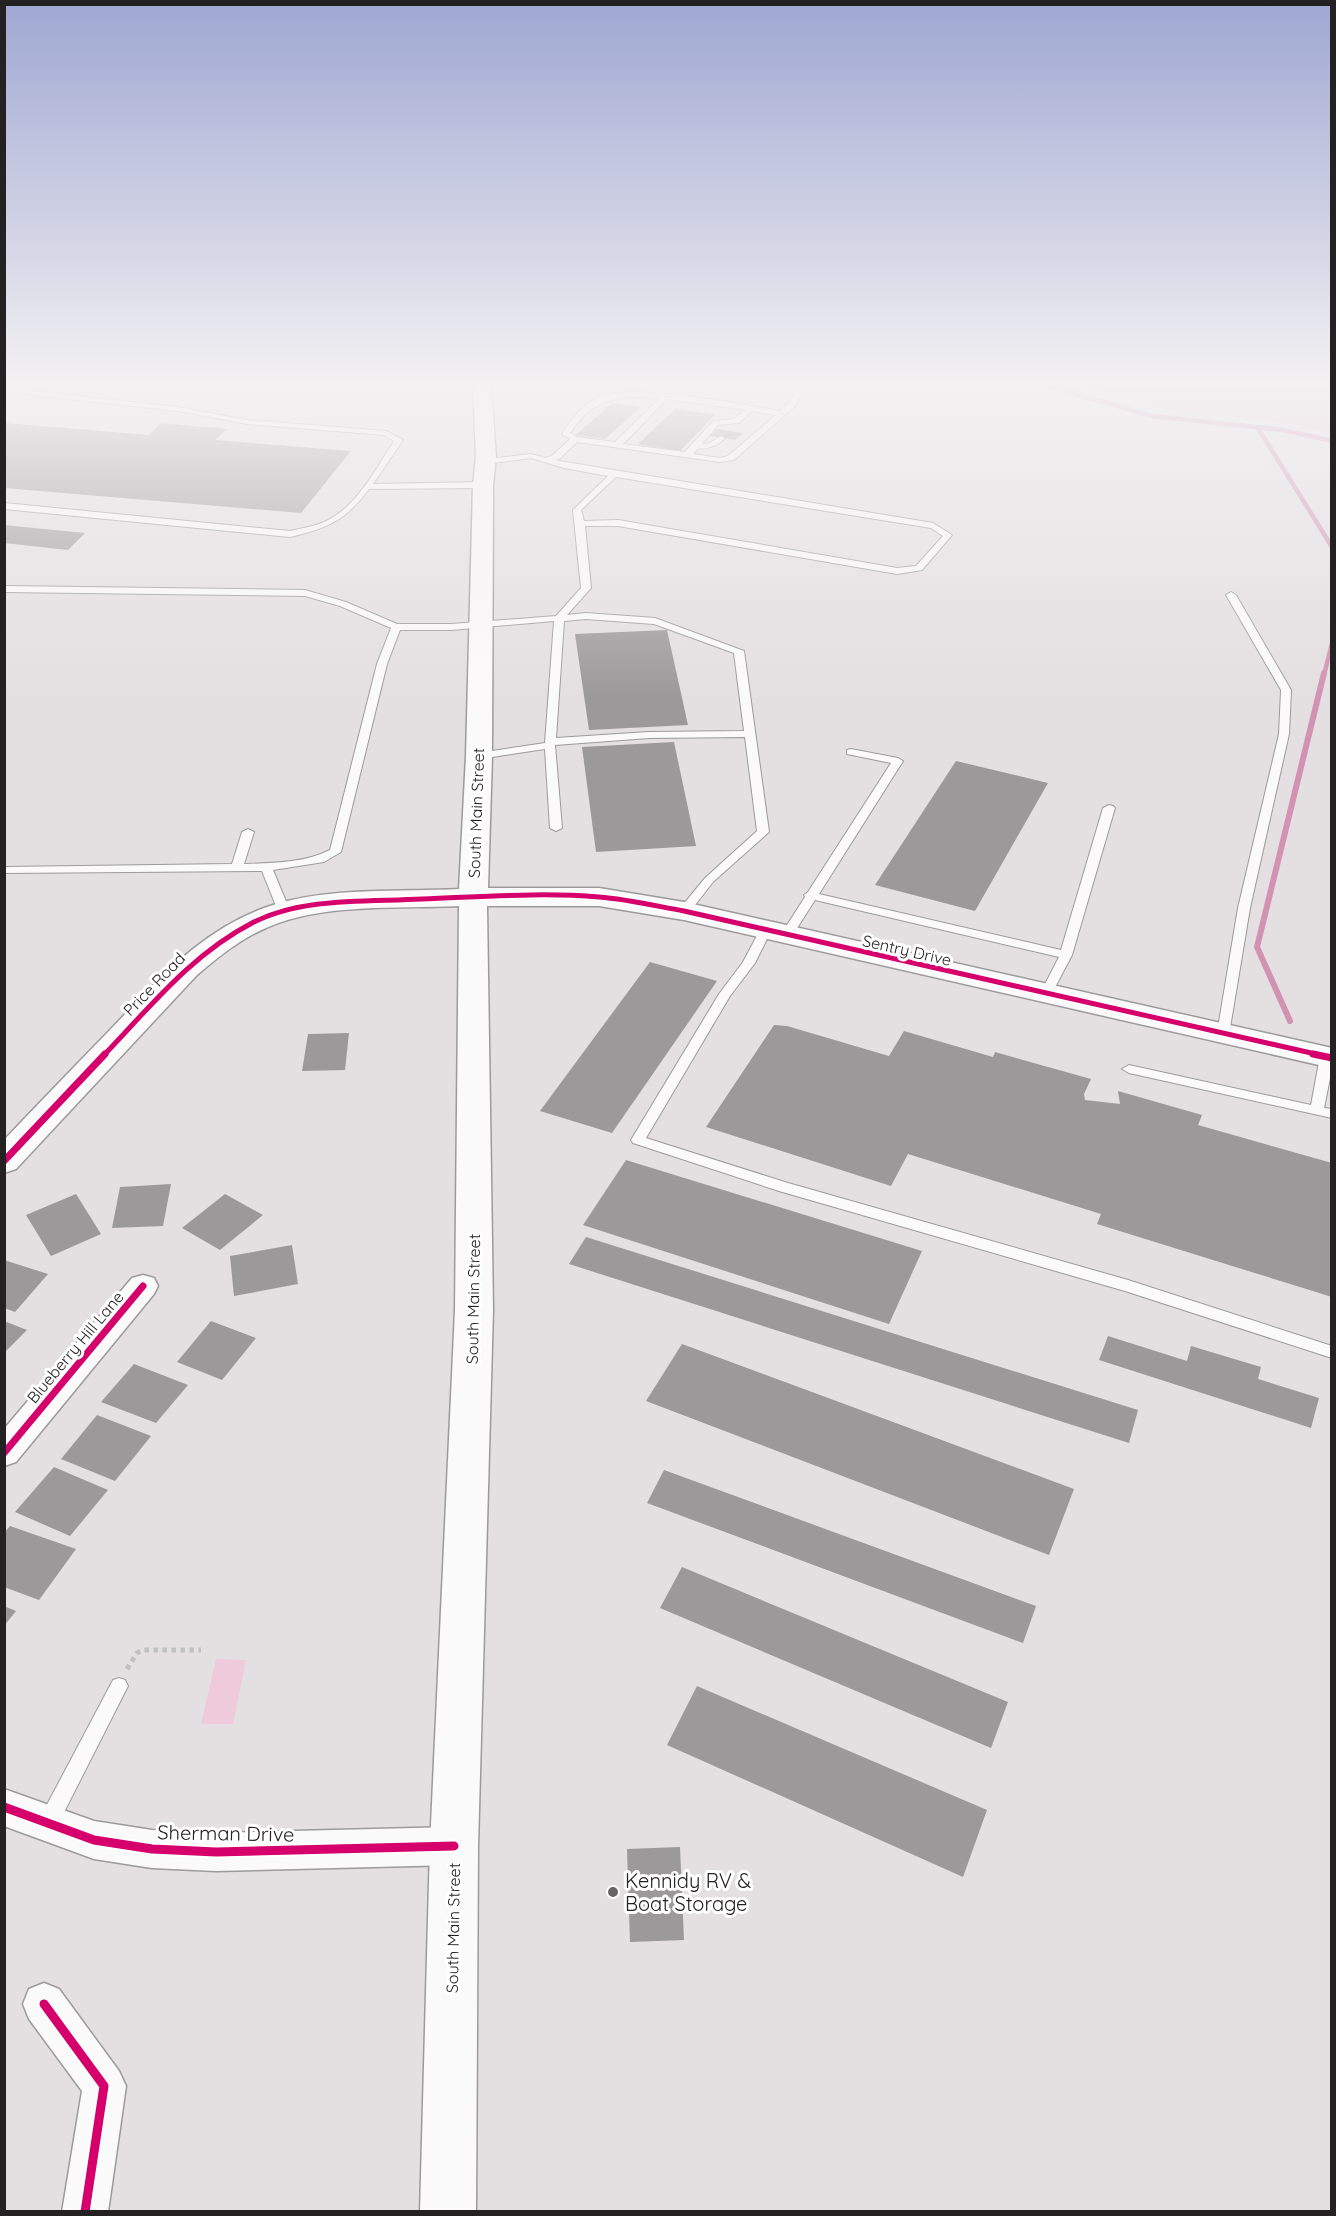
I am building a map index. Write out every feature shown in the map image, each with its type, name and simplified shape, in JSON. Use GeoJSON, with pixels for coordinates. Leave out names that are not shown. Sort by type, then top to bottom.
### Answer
{"type":"FeatureCollection","features":[{"type":"Feature","properties":{"kind":"main road","name":"South Main Street"},"geometry":{"type":"LineString","coordinates":[[448,2211],[454,1846],[474,1310],[473,897],[488,489]]}},
{"type":"Feature","properties":{"kind":"main road","name":"Sentry Drive"},"geometry":{"type":"LineString","coordinates":[[473,897],[599,897],[684,911],[775,934],[1329,1058]]}},
{"type":"Feature","properties":{"kind":"main road","name":"Price Road"},"geometry":{"type":"LineString","coordinates":[[4,1161],[186,968],[219,942],[254,922],[284,911],[322,904],[473,897]]}},
{"type":"Feature","properties":{"kind":"street","name":"Blueberry Hill Lane"},"geometry":{"type":"LineString","coordinates":[[4,1452],[143,1286]]}},
{"type":"Feature","properties":{"kind":"street","name":"Sherman Drive"},"geometry":{"type":"LineString","coordinates":[[4,1807],[94,1840],[152,1849],[216,1852],[454,1846]]}},
{"type":"Feature","properties":{"kind":"street"},"geometry":{"type":"LineString","coordinates":[[44,2004],[104,2086],[85,2211]]}},
{"type":"Feature","properties":{"kind":"lane"},"geometry":{"type":"LineString","coordinates":[[4,506],[290,534],[328,525],[346,514],[365,489]]}},
{"type":"Feature","properties":{"kind":"lane"},"geometry":{"type":"LineString","coordinates":[[556,828],[550,743],[559,618],[586,588],[577,510],[598,489]]}},
{"type":"Feature","properties":{"kind":"lane"},"geometry":{"type":"LineString","coordinates":[[580,524],[618,523],[897,572],[919,568],[948,535],[933,526],[709,489]]}},
{"type":"Feature","properties":{"kind":"lane"},"geometry":{"type":"LineString","coordinates":[[4,589],[305,593],[343,604],[396,627],[482,624],[586,616],[655,621],[739,651],[763,832],[710,880],[684,911]]}},
{"type":"Feature","properties":{"kind":"lane"},"geometry":{"type":"LineString","coordinates":[[1223,1034],[1244,908],[1284,734],[1286,690],[1231,595]]}},
{"type":"Feature","properties":{"kind":"lane"},"geometry":{"type":"LineString","coordinates":[[4,870],[266,867],[320,860],[335,852],[382,664],[396,627]]}},
{"type":"Feature","properties":{"kind":"lane"},"geometry":{"type":"LineString","coordinates":[[479,756],[550,743],[648,735],[750,734]]}},
{"type":"Feature","properties":{"kind":"lane"},"geometry":{"type":"LineString","coordinates":[[851,752],[898,761],[810,895],[749,963],[725,994],[638,1140],[784,1187],[1128,1286],[1332,1353]]}},
{"type":"Feature","properties":{"kind":"lane"},"geometry":{"type":"LineString","coordinates":[[1046,994],[1066,956],[1109,808]]}},
{"type":"Feature","properties":{"kind":"lane"},"geometry":{"type":"LineString","coordinates":[[237,867],[248,832]]}},
{"type":"Feature","properties":{"kind":"lane"},"geometry":{"type":"LineString","coordinates":[[266,867],[284,911]]}},
{"type":"Feature","properties":{"kind":"lane"},"geometry":{"type":"LineString","coordinates":[[810,895],[1066,956]]}},
{"type":"Feature","properties":{"kind":"lane"},"geometry":{"type":"LineString","coordinates":[[1317,1111],[1329,1058]]}},
{"type":"Feature","properties":{"kind":"lane"},"geometry":{"type":"LineString","coordinates":[[1129,1069],[1332,1114]]}},
{"type":"Feature","properties":{"kind":"lane"},"geometry":{"type":"LineString","coordinates":[[48,1823],[118,1686]]}},
{"type":"Feature","properties":{"kind":"path"},"geometry":{"type":"LineString","coordinates":[[118,1686],[139,1651],[201,1650]]}},
{"type":"Feature","properties":{"kind":"shaded area"},"geometry":{"type":"Polygon","coordinates":[[[216,1659],[246,1660],[233,1724],[201,1724],[216,1659]]]}},
{"type":"Feature","properties":{"kind":"building"},"geometry":{"type":"Polygon","coordinates":[[[21,489],[320,489],[301,513],[21,489]]]}},
{"type":"Feature","properties":{"kind":"building"},"geometry":{"type":"Polygon","coordinates":[[[4,525],[85,533],[68,550],[4,543],[4,525]]]}},
{"type":"Feature","properties":{"kind":"building"},"geometry":{"type":"Polygon","coordinates":[[[667,630],[688,725],[589,730],[575,634],[667,630]]]}},
{"type":"Feature","properties":{"kind":"building"},"geometry":{"type":"Polygon","coordinates":[[[674,742],[696,846],[596,852],[582,747],[674,742]]]}},
{"type":"Feature","properties":{"kind":"building"},"geometry":{"type":"Polygon","coordinates":[[[956,761],[1048,783],[975,911],[875,885],[956,761]]]}},
{"type":"Feature","properties":{"kind":"building"},"geometry":{"type":"Polygon","coordinates":[[[650,962],[717,981],[612,1133],[540,1111],[650,962]]]}},
{"type":"Feature","properties":{"kind":"building"},"geometry":{"type":"Polygon","coordinates":[[[774,1025],[787,1026],[889,1056],[904,1031],[993,1057],[995,1052],[1091,1079],[1084,1094],[1085,1100],[1120,1104],[1118,1091],[1202,1115],[1198,1125],[1332,1163],[1332,1297],[1097,1224],[1101,1214],[908,1154],[891,1186],[706,1127],[774,1025]]]}},
{"type":"Feature","properties":{"kind":"building"},"geometry":{"type":"Polygon","coordinates":[[[349,1033],[345,1070],[302,1071],[308,1034],[349,1033]]]}},
{"type":"Feature","properties":{"kind":"building"},"geometry":{"type":"Polygon","coordinates":[[[626,1160],[922,1251],[889,1324],[583,1225],[626,1160]]]}},
{"type":"Feature","properties":{"kind":"building"},"geometry":{"type":"Polygon","coordinates":[[[171,1184],[163,1226],[112,1228],[120,1187],[171,1184]]]}},
{"type":"Feature","properties":{"kind":"building"},"geometry":{"type":"Polygon","coordinates":[[[76,1194],[101,1234],[51,1256],[26,1215],[76,1194]]]}},
{"type":"Feature","properties":{"kind":"building"},"geometry":{"type":"Polygon","coordinates":[[[225,1194],[263,1215],[220,1250],[182,1228],[225,1194]]]}},
{"type":"Feature","properties":{"kind":"building"},"geometry":{"type":"Polygon","coordinates":[[[586,1237],[1138,1410],[1129,1443],[569,1264],[586,1237]]]}},
{"type":"Feature","properties":{"kind":"building"},"geometry":{"type":"Polygon","coordinates":[[[292,1245],[298,1284],[234,1296],[230,1256],[292,1245]]]}},
{"type":"Feature","properties":{"kind":"building"},"geometry":{"type":"Polygon","coordinates":[[[4,1260],[48,1274],[15,1312],[4,1308],[4,1260]]]}},
{"type":"Feature","properties":{"kind":"building"},"geometry":{"type":"Polygon","coordinates":[[[4,1321],[27,1330],[4,1353],[4,1321]]]}},
{"type":"Feature","properties":{"kind":"building"},"geometry":{"type":"Polygon","coordinates":[[[211,1321],[256,1338],[222,1380],[177,1362],[211,1321]]]}},
{"type":"Feature","properties":{"kind":"building"},"geometry":{"type":"Polygon","coordinates":[[[1108,1336],[1187,1361],[1191,1346],[1261,1367],[1258,1379],[1319,1398],[1311,1428],[1099,1360],[1108,1336]]]}},
{"type":"Feature","properties":{"kind":"building"},"geometry":{"type":"Polygon","coordinates":[[[682,1344],[1074,1489],[1049,1555],[646,1401],[682,1344]]]}},
{"type":"Feature","properties":{"kind":"building"},"geometry":{"type":"Polygon","coordinates":[[[134,1364],[188,1385],[156,1423],[101,1402],[134,1364]]]}},
{"type":"Feature","properties":{"kind":"building"},"geometry":{"type":"Polygon","coordinates":[[[97,1415],[151,1436],[115,1481],[61,1459],[97,1415]]]}},
{"type":"Feature","properties":{"kind":"building"},"geometry":{"type":"Polygon","coordinates":[[[54,1467],[108,1490],[70,1536],[15,1512],[54,1467]]]}},
{"type":"Feature","properties":{"kind":"building"},"geometry":{"type":"Polygon","coordinates":[[[664,1470],[1036,1606],[1023,1643],[647,1503],[664,1470]]]}},
{"type":"Feature","properties":{"kind":"building"},"geometry":{"type":"Polygon","coordinates":[[[10,1526],[76,1549],[39,1600],[4,1587],[4,1533],[10,1526]]]}},
{"type":"Feature","properties":{"kind":"building"},"geometry":{"type":"Polygon","coordinates":[[[682,1567],[1008,1702],[991,1748],[660,1608],[682,1567]]]}},
{"type":"Feature","properties":{"kind":"building"},"geometry":{"type":"Polygon","coordinates":[[[4,1606],[16,1611],[4,1626],[4,1606]]]}},
{"type":"Feature","properties":{"kind":"building"},"geometry":{"type":"Polygon","coordinates":[[[697,1686],[987,1810],[963,1877],[667,1745],[697,1686]]]}},
{"type":"Feature","properties":{"kind":"building"},"geometry":{"type":"Polygon","coordinates":[[[680,1847],[684,1940],[630,1942],[627,1849],[680,1847]]]}},
{"type":"Feature","properties":{"kind":"waterway"},"geometry":{"type":"LineString","coordinates":[[1296,489],[1332,547]]}},
{"type":"Feature","properties":{"kind":"waterway"},"geometry":{"type":"LineString","coordinates":[[1324,675],[1332,643]]}},
{"type":"Feature","properties":{"kind":"waterway"},"geometry":{"type":"LineString","coordinates":[[1290,1021],[1257,947],[1324,673]]}},
{"type":"Feature","properties":{"kind":"cycle path"},"geometry":{"type":"LineString","coordinates":[[4,1161],[186,968],[219,942],[254,922],[284,911],[323,904],[473,897],[599,897],[684,911],[1332,1058]]}},
{"type":"Feature","properties":{"kind":"cycle path"},"geometry":{"type":"LineString","coordinates":[[4,1453],[143,1286]]}},
{"type":"Feature","properties":{"kind":"cycle path"},"geometry":{"type":"LineString","coordinates":[[4,1807],[94,1840],[152,1849],[216,1852],[454,1846]]}},
{"type":"Feature","properties":{"kind":"cycle path"},"geometry":{"type":"LineString","coordinates":[[44,2004],[104,2086],[85,2212]]}},
{"type":"Feature","properties":{"kind":"place","name":"Kennidy RV & Boat Storage"},"geometry":{"type":"Point","coordinates":[613,1892]}}]}
